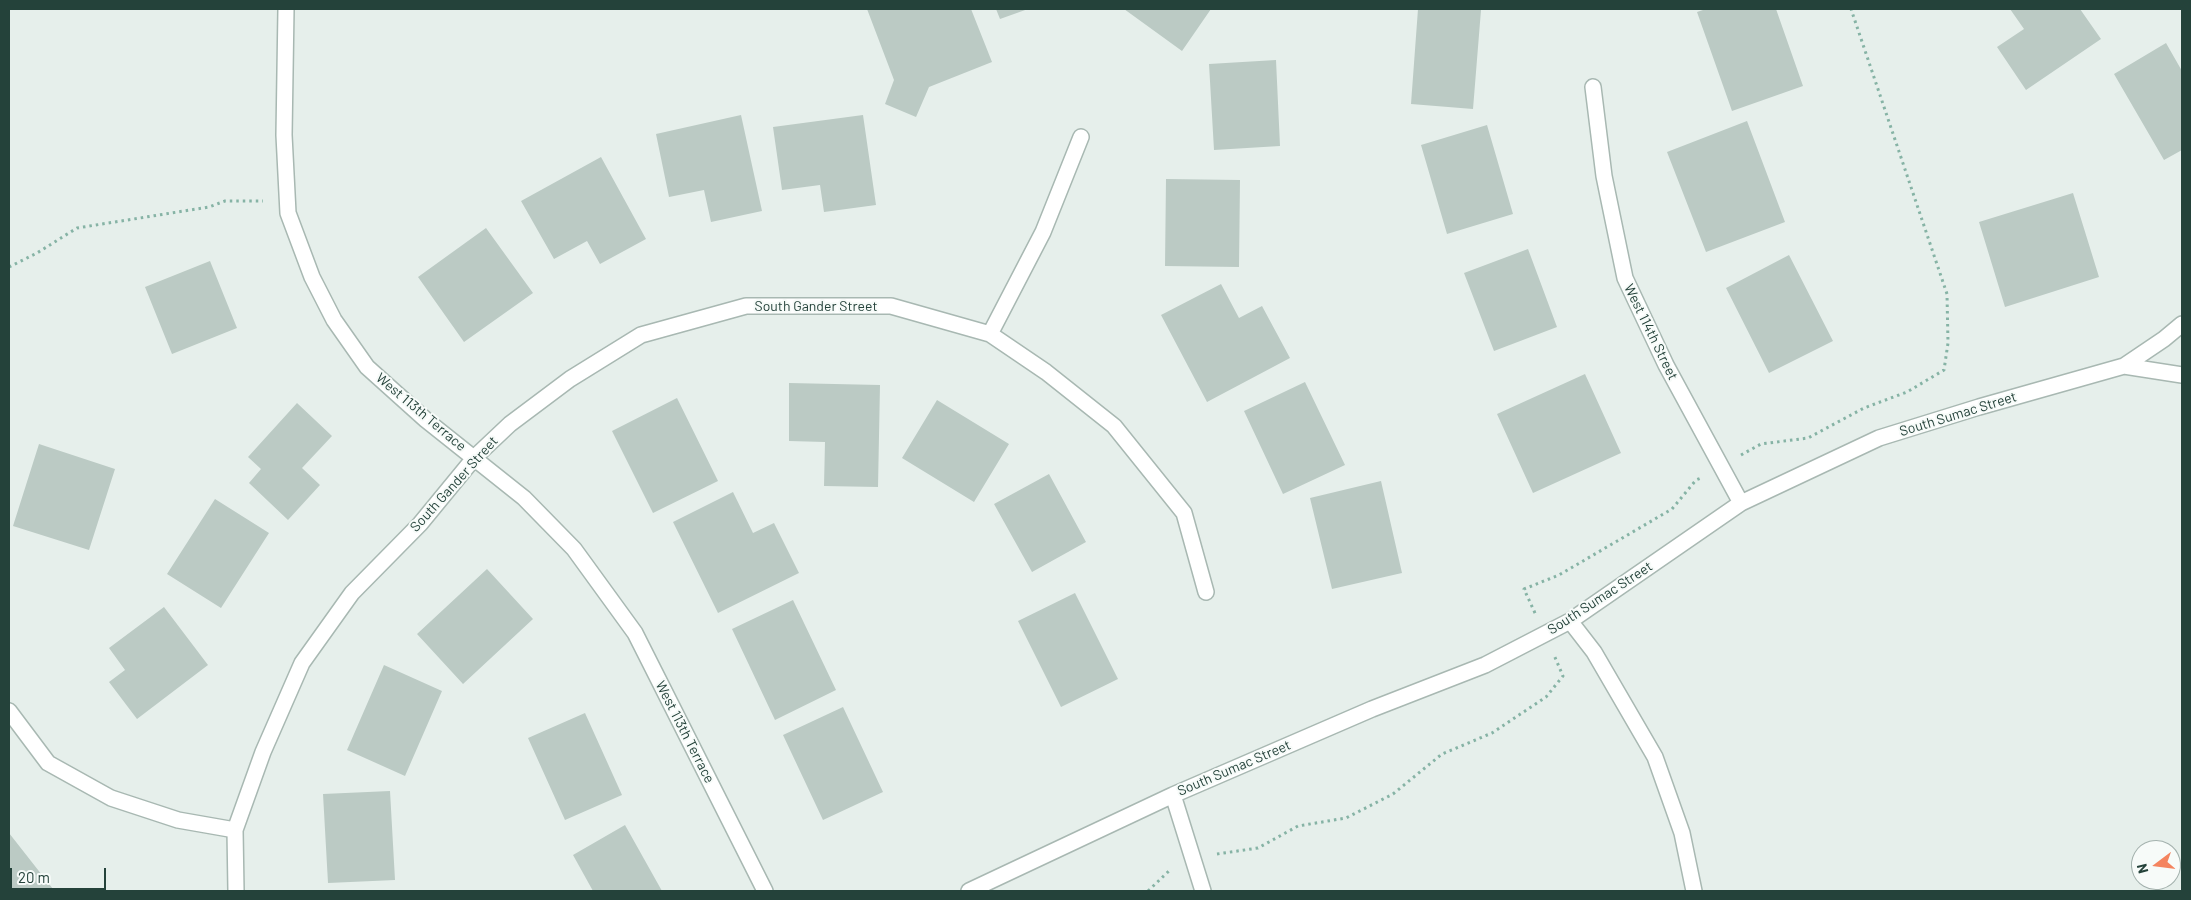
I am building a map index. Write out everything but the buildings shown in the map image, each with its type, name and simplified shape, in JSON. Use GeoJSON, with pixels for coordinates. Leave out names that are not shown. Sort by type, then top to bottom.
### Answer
{"type":"FeatureCollection","features":[{"type":"Feature","properties":{"kind":"street","name":"West 113th Terrace"},"geometry":{"type":"LineString","coordinates":[[286,9],[284,135],[288,213],[312,277],[334,320],[367,367],[426,420],[475,457],[524,498],[574,549],[635,633],[765,891]]}},
{"type":"Feature","properties":{"kind":"street","name":"West 114th Street"},"geometry":{"type":"LineString","coordinates":[[1594,87],[1604,176],[1625,278],[1666,365],[1740,503]]}},
{"type":"Feature","properties":{"kind":"street"},"geometry":{"type":"LineString","coordinates":[[990,334],[1043,232],[1081,137]]}},
{"type":"Feature","properties":{"kind":"street","name":"South Gander Street"},"geometry":{"type":"LineString","coordinates":[[236,891],[235,830],[263,752],[302,663],[352,594],[420,524],[475,457],[510,424],[555,390],[642,335],[746,306],[890,306],[990,334],[1046,372],[1114,426],[1184,514],[1206,592]]}},
{"type":"Feature","properties":{"kind":"street"},"geometry":{"type":"LineString","coordinates":[[2124,366],[2164,339],[2182,324]]}},
{"type":"Feature","properties":{"kind":"street","name":"South Sumac Street"},"geometry":{"type":"LineString","coordinates":[[969,891],[1173,794],[1372,709],[1485,665],[1570,621],[1740,503],[1879,438],[2124,366],[2182,375]]}},
{"type":"Feature","properties":{"kind":"street"},"geometry":{"type":"LineString","coordinates":[[1570,621],[1594,652],[1655,756],[1682,833],[1694,891]]}},
{"type":"Feature","properties":{"kind":"street"},"geometry":{"type":"LineString","coordinates":[[9,710],[48,763],[110,798],[178,820],[235,830]]}},
{"type":"Feature","properties":{"kind":"street"},"geometry":{"type":"LineString","coordinates":[[1173,794],[1203,891]]}},
{"type":"Feature","properties":{"kind":"path"},"geometry":{"type":"LineString","coordinates":[[1193,857],[1258,848],[1298,826],[1346,818],[1393,794],[1442,754],[1492,733],[1546,697],[1563,676],[1524,589],[1559,575],[1672,509],[1696,480],[1761,444],[1808,438],[1864,408],[1908,392],[1944,370],[1948,343],[1947,294],[1851,9]]}},
{"type":"Feature","properties":{"kind":"path"},"geometry":{"type":"LineString","coordinates":[[9,267],[37,253],[77,228],[210,207],[225,201],[287,202]]}}]}
